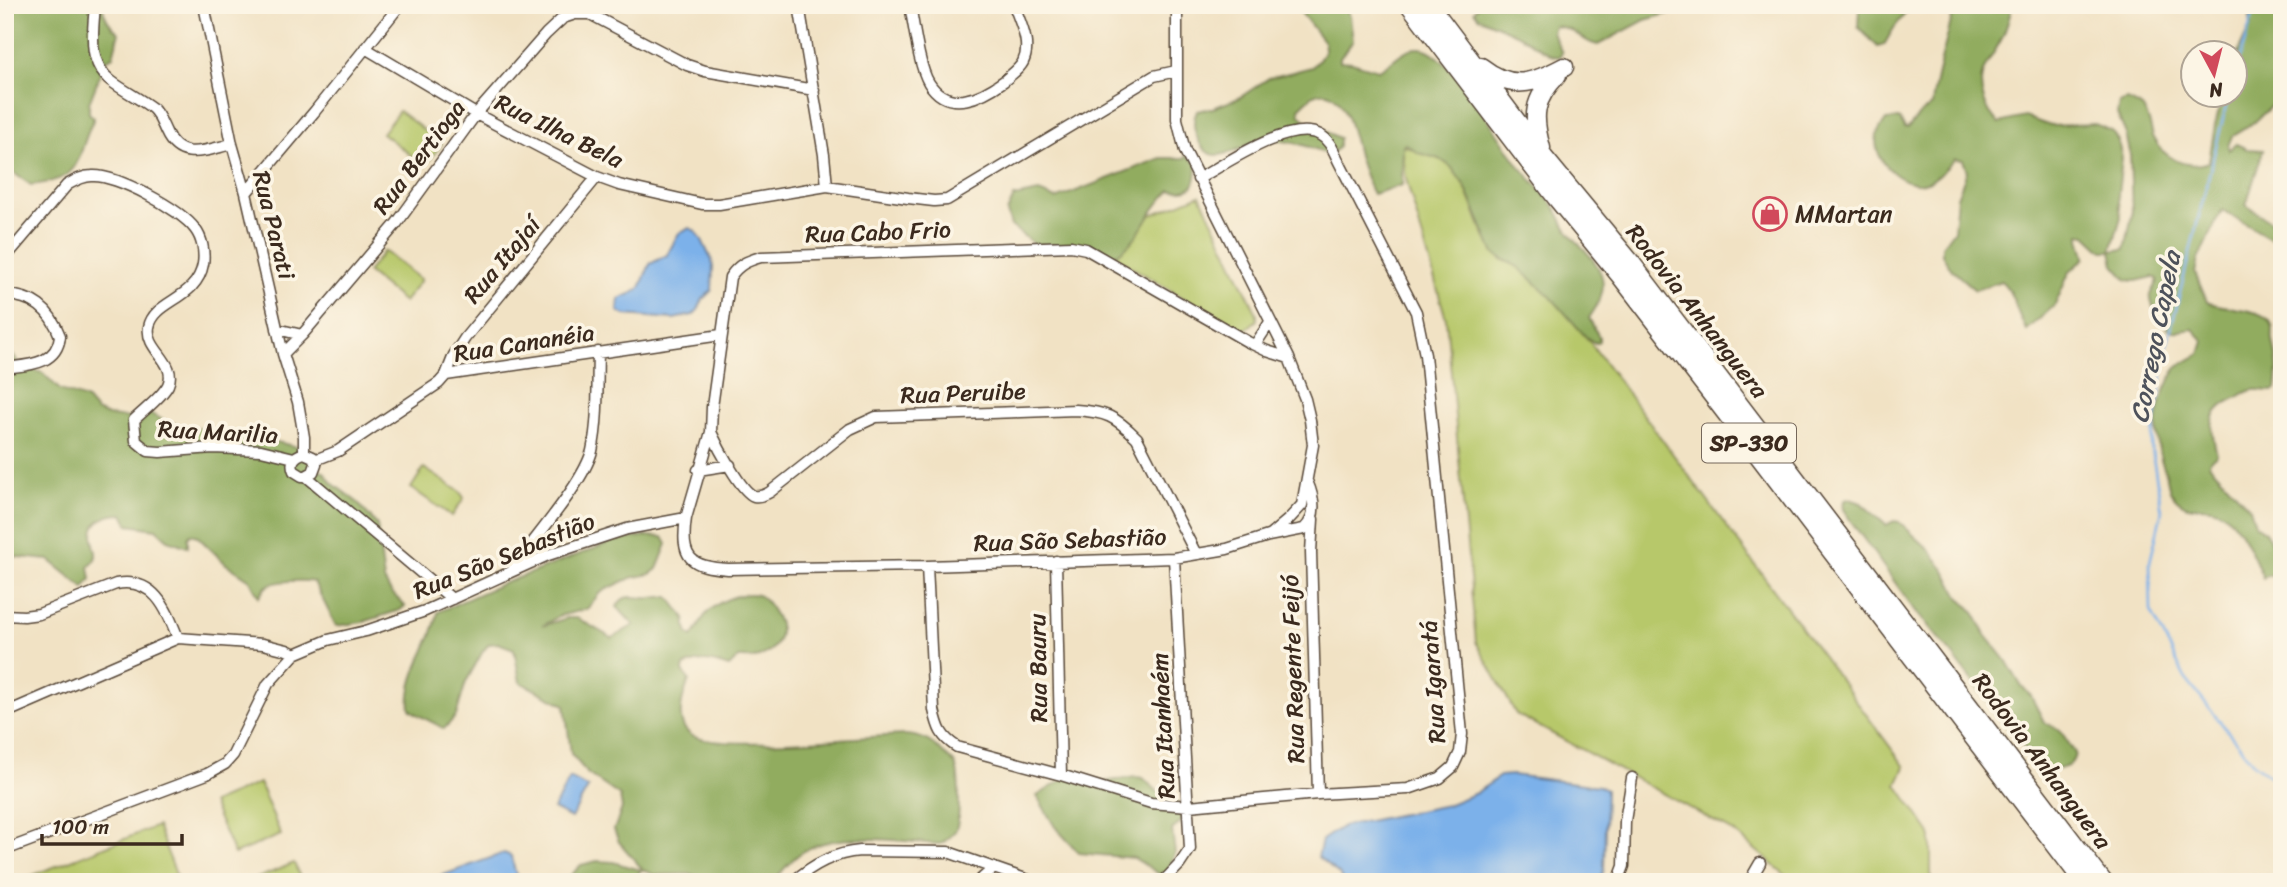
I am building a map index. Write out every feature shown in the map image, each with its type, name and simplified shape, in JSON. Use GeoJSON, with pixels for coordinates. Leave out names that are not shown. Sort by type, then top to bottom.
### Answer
{"type":"FeatureCollection","features":[{"type":"Feature","properties":{"kind":"highway","name":"Rodovia Anhanguera"},"geometry":{"type":"LineString","coordinates":[[1410,5],[1556,197],[1727,414],[2084,882]]}},
{"type":"Feature","properties":{"kind":"highway","name":"Rodovia Anhanguera"},"geometry":{"type":"LineString","coordinates":[[1429,5],[1544,158],[1640,274],[2103,882]]}},
{"type":"Feature","properties":{"kind":"highway"},"geometry":{"type":"LineString","coordinates":[[1467,56],[1494,76],[1514,83],[1536,81],[1564,67],[1540,96],[1535,111],[1535,125],[1544,158]]}},
{"type":"Feature","properties":{"kind":"street"},"geometry":{"type":"LineString","coordinates":[[95,5],[93,39],[95,61],[101,72],[153,109],[170,142],[183,151],[192,153],[232,144]]}},
{"type":"Feature","properties":{"kind":"street","name":"Rua Parati"},"geometry":{"type":"LineString","coordinates":[[204,5],[232,144],[283,354],[298,402],[304,437],[299,456]]}},
{"type":"Feature","properties":{"kind":"street"},"geometry":{"type":"LineString","coordinates":[[246,193],[400,5]]}},
{"type":"Feature","properties":{"kind":"street"},"geometry":{"type":"LineString","coordinates":[[799,5],[827,186]]}},
{"type":"Feature","properties":{"kind":"street"},"geometry":{"type":"LineString","coordinates":[[910,5],[924,73],[930,85],[951,100],[964,101],[987,93],[1015,72],[1024,61],[1024,32],[1014,5]]}},
{"type":"Feature","properties":{"kind":"street"},"geometry":{"type":"LineString","coordinates":[[1177,5],[1177,119],[1180,137],[1198,179],[1289,358],[1310,420],[1313,445],[1302,505],[1313,517]]}},
{"type":"Feature","properties":{"kind":"street","name":"Rua Bertioga"},"geometry":{"type":"LineString","coordinates":[[283,354],[397,223],[476,114],[563,18],[575,14],[590,14],[696,68],[814,90]]}},
{"type":"Feature","properties":{"kind":"street","name":"Rua Ilha Bela"},"geometry":{"type":"LineString","coordinates":[[365,48],[476,114],[597,177],[619,185],[702,204],[719,204],[827,186],[908,198],[947,200],[1154,76],[1176,71]]}},
{"type":"Feature","properties":{"kind":"street","name":"Rua Igaratá"},"geometry":{"type":"LineString","coordinates":[[927,566],[934,709],[937,727],[944,739],[957,747],[1151,803],[1189,806],[1408,789],[1440,778],[1453,767],[1460,752],[1462,734],[1421,333],[1416,312],[1327,139],[1318,133],[1304,132],[1270,140],[1198,179]]}},
{"type":"Feature","properties":{"kind":"street","name":"Rua Marilia"},"geometry":{"type":"LineString","coordinates":[[5,258],[66,185],[85,177],[109,177],[129,185],[181,215],[195,229],[203,247],[204,262],[195,283],[185,294],[161,309],[150,324],[149,338],[168,368],[170,378],[161,396],[134,420],[136,441],[148,450],[160,452],[213,448],[261,450],[299,456]]}},
{"type":"Feature","properties":{"kind":"street","name":"Rua Itajaí"},"geometry":{"type":"LineString","coordinates":[[446,374],[465,338],[597,177]]}},
{"type":"Feature","properties":{"kind":"street","name":"Rua Cabo Frio"},"geometry":{"type":"LineString","coordinates":[[686,518],[711,432],[730,277],[737,267],[748,260],[761,257],[1071,246],[1100,255],[1175,301],[1255,345],[1289,358]]}},
{"type":"Feature","properties":{"kind":"street"},"geometry":{"type":"LineString","coordinates":[[5,295],[20,295],[43,307],[60,336],[55,351],[44,361],[34,365],[5,368]]}},
{"type":"Feature","properties":{"kind":"street"},"geometry":{"type":"LineString","coordinates":[[1255,345],[1270,322]]}},
{"type":"Feature","properties":{"kind":"street"},"geometry":{"type":"LineString","coordinates":[[277,330],[302,335]]}},
{"type":"Feature","properties":{"kind":"street","name":"Rua Cananéia"},"geometry":{"type":"LineString","coordinates":[[315,460],[338,451],[439,383],[446,374],[722,335]]}},
{"type":"Feature","properties":{"kind":"street"},"geometry":{"type":"LineString","coordinates":[[512,571],[581,475],[592,452],[597,408],[598,352]]}},
{"type":"Feature","properties":{"kind":"street","name":"Rua Peruibe"},"geometry":{"type":"LineString","coordinates":[[711,432],[747,492],[759,496],[770,492],[850,429],[876,418],[1076,410],[1100,412],[1122,423],[1137,438],[1196,554]]}},
{"type":"Feature","properties":{"kind":"street"},"geometry":{"type":"LineString","coordinates":[[306,476],[313,472],[315,460],[310,454],[299,456],[292,462],[294,471],[306,476],[452,600]]}},
{"type":"Feature","properties":{"kind":"street"},"geometry":{"type":"LineString","coordinates":[[698,470],[730,465]]}},
{"type":"Feature","properties":{"kind":"street"},"geometry":{"type":"LineString","coordinates":[[1298,531],[1307,527],[1313,517],[1313,495],[1307,481]]}},
{"type":"Feature","properties":{"kind":"street","name":"Rua São Sebastião"},"geometry":{"type":"LineString","coordinates":[[1268,536],[1302,505]]}},
{"type":"Feature","properties":{"kind":"street","name":"Rua Regente Feijó"},"geometry":{"type":"LineString","coordinates":[[1313,517],[1311,542],[1318,794]]}},
{"type":"Feature","properties":{"kind":"street","name":"Rua São Sebastião"},"geometry":{"type":"LineString","coordinates":[[5,850],[207,774],[225,764],[240,743],[268,684],[295,654],[328,640],[395,622],[452,600],[548,555],[627,530],[686,518],[683,535],[688,554],[695,564],[706,568],[927,566],[1174,558],[1246,545],[1268,536],[1298,531]]}},
{"type":"Feature","properties":{"kind":"street","name":"Rua Regente Feijó"},"geometry":{"type":"LineString","coordinates":[[1289,519],[1311,542]]}},
{"type":"Feature","properties":{"kind":"street","name":"Rua Itanhaém"},"geometry":{"type":"LineString","coordinates":[[1163,882],[1181,864],[1190,849],[1174,558]]}},
{"type":"Feature","properties":{"kind":"street","name":"Rua Bauru"},"geometry":{"type":"LineString","coordinates":[[1056,561],[1061,775]]}},
{"type":"Feature","properties":{"kind":"street"},"geometry":{"type":"LineString","coordinates":[[5,615],[39,614],[116,584],[136,583],[150,590],[163,604],[178,638]]}},
{"type":"Feature","properties":{"kind":"street"},"geometry":{"type":"LineString","coordinates":[[5,713],[178,638],[263,644],[295,654]]}},
{"type":"Feature","properties":{"kind":"street"},"geometry":{"type":"LineString","coordinates":[[1618,882],[1624,866],[1625,821],[1632,778]]}},
{"type":"Feature","properties":{"kind":"street"},"geometry":{"type":"LineString","coordinates":[[793,882],[803,873],[830,858],[846,852],[860,851],[948,852],[1034,882]]}},
{"type":"Feature","properties":{"kind":"street"},"geometry":{"type":"LineString","coordinates":[[1749,882],[1760,863]]}},
{"type":"Feature","properties":{"kind":"street"},"geometry":{"type":"LineString","coordinates":[[978,882],[994,868]]}},
{"type":"Feature","properties":{"kind":"green space"},"geometry":{"type":"Polygon","coordinates":[[[5,5],[102,5],[108,21],[119,33],[113,56],[106,60],[89,103],[89,113],[94,118],[76,165],[61,178],[49,182],[31,185],[5,167],[5,5]]]}},
{"type":"Feature","properties":{"kind":"green space"},"geometry":{"type":"Polygon","coordinates":[[[1295,5],[1343,5],[1350,16],[1353,41],[1340,57],[1340,61],[1378,70],[1406,51],[1418,48],[1436,55],[1448,67],[1518,164],[1552,203],[1570,234],[1598,268],[1603,280],[1602,292],[1589,318],[1599,341],[1595,343],[1586,337],[1550,296],[1518,267],[1494,254],[1465,186],[1451,167],[1440,159],[1418,153],[1406,144],[1403,145],[1402,185],[1373,194],[1341,105],[1326,93],[1314,95],[1299,108],[1300,115],[1307,122],[1339,138],[1339,147],[1329,155],[1301,144],[1272,140],[1220,155],[1203,149],[1195,130],[1197,111],[1239,98],[1269,78],[1312,67],[1322,56],[1324,42],[1295,5]]]}},
{"type":"Feature","properties":{"kind":"green space"},"geometry":{"type":"Polygon","coordinates":[[[1479,5],[1681,5],[1674,12],[1645,20],[1598,45],[1586,41],[1569,29],[1554,26],[1552,32],[1562,53],[1559,57],[1478,17],[1474,11],[1479,5]]]}},
{"type":"Feature","properties":{"kind":"green space"},"geometry":{"type":"Polygon","coordinates":[[[1853,5],[1912,5],[1884,45],[1878,47],[1858,27],[1859,8],[1853,5]]]}},
{"type":"Feature","properties":{"kind":"green space"},"geometry":{"type":"Polygon","coordinates":[[[1938,5],[2012,5],[2004,34],[1981,79],[1984,100],[1999,123],[2025,117],[2051,126],[2095,124],[2112,131],[2118,141],[2122,158],[2118,194],[2121,217],[2111,251],[2103,251],[2086,235],[2080,234],[2085,258],[2069,273],[2055,305],[2027,330],[2001,281],[1975,290],[1952,270],[1942,254],[1942,246],[1954,230],[1957,197],[1967,171],[1963,160],[1955,159],[1930,181],[1910,182],[1900,178],[1884,163],[1876,144],[1879,129],[1886,120],[1899,119],[1905,128],[1908,128],[1932,105],[1952,16],[1951,11],[1938,5]]]}},
{"type":"Feature","properties":{"kind":"green space"},"geometry":{"type":"Polygon","coordinates":[[[2248,5],[2282,5],[2282,95],[2257,120],[2232,136],[2228,146],[2229,150],[2236,144],[2247,149],[2263,150],[2246,205],[2282,229],[2282,245],[2222,210],[2198,259],[2195,273],[2207,302],[2261,315],[2268,319],[2273,327],[2276,390],[2249,391],[2219,409],[2212,429],[2217,455],[2209,464],[2250,508],[2255,524],[2265,532],[2282,560],[2282,580],[2268,575],[2263,578],[2238,528],[2223,513],[2215,509],[2182,504],[2171,492],[2157,441],[2159,408],[2174,372],[2200,354],[2204,341],[2193,329],[2170,330],[2157,314],[2151,299],[2158,279],[2153,277],[2127,280],[2114,265],[2111,251],[2125,249],[2132,215],[2130,152],[2117,114],[2119,103],[2127,100],[2145,111],[2154,138],[2170,157],[2193,165],[2209,162],[2220,108],[2248,108],[2248,38],[2245,38],[2251,24],[2248,5]]]}},
{"type":"Feature","properties":{"kind":"green space"},"geometry":{"type":"Polygon","coordinates":[[[399,111],[442,144],[425,166],[382,133],[399,111]]]}},
{"type":"Feature","properties":{"kind":"green space"},"geometry":{"type":"Polygon","coordinates":[[[1402,145],[1434,157],[1451,167],[1466,189],[1492,248],[1501,259],[1536,281],[1586,337],[1905,767],[1897,785],[1931,834],[1931,882],[1794,882],[1734,832],[1516,714],[1476,642],[1446,319],[1406,179],[1402,145]]]}},
{"type":"Feature","properties":{"kind":"green space"},"geometry":{"type":"Polygon","coordinates":[[[1186,155],[1197,164],[1193,186],[1185,190],[1171,190],[1156,206],[1131,242],[1115,255],[1087,246],[1034,244],[1011,226],[1007,212],[1014,197],[1039,192],[1056,199],[1161,158],[1185,158],[1186,155]]]}},
{"type":"Feature","properties":{"kind":"green space"},"geometry":{"type":"Polygon","coordinates":[[[1200,195],[1257,314],[1257,320],[1246,329],[1238,329],[1224,322],[1088,241],[1200,195]]]}},
{"type":"Feature","properties":{"kind":"green space"},"geometry":{"type":"Polygon","coordinates":[[[384,251],[421,280],[404,302],[367,272],[384,251]]]}},
{"type":"Feature","properties":{"kind":"green space"},"geometry":{"type":"Polygon","coordinates":[[[7,346],[18,363],[43,373],[60,390],[86,399],[96,411],[108,416],[130,418],[137,424],[148,412],[177,424],[246,435],[302,448],[312,464],[357,502],[377,525],[384,580],[390,591],[405,606],[363,622],[336,626],[314,582],[275,583],[266,587],[259,597],[250,580],[226,564],[197,536],[191,534],[188,537],[188,547],[168,540],[156,529],[129,525],[123,514],[108,516],[96,525],[93,540],[96,555],[89,567],[91,579],[84,588],[49,560],[9,556],[5,553],[7,346]]]}},
{"type":"Feature","properties":{"kind":"green space"},"geometry":{"type":"Polygon","coordinates":[[[424,468],[460,492],[464,498],[452,516],[411,488],[424,468]]]}},
{"type":"Feature","properties":{"kind":"green space"},"geometry":{"type":"Polygon","coordinates":[[[1844,500],[1861,503],[1886,525],[1899,522],[1930,550],[1959,596],[1975,614],[1986,635],[2031,696],[2044,722],[2060,730],[2075,753],[2070,764],[2049,771],[2017,740],[1914,609],[1848,517],[1843,507],[1844,500]]]}},
{"type":"Feature","properties":{"kind":"green space"},"geometry":{"type":"Polygon","coordinates":[[[646,536],[663,537],[667,544],[657,569],[607,589],[599,594],[587,609],[559,616],[542,626],[567,618],[577,618],[612,638],[634,625],[617,607],[624,599],[669,597],[685,618],[687,632],[692,637],[706,614],[718,604],[743,595],[760,596],[768,604],[779,626],[776,644],[759,657],[738,658],[729,667],[706,661],[684,666],[683,671],[689,680],[681,717],[686,730],[691,735],[706,740],[730,742],[793,742],[905,735],[921,738],[939,749],[957,768],[958,816],[952,836],[941,844],[869,839],[831,841],[801,853],[770,882],[721,882],[688,874],[655,875],[643,870],[619,842],[614,830],[622,808],[620,796],[588,774],[571,754],[565,705],[520,682],[514,649],[498,643],[489,644],[466,682],[456,716],[444,729],[410,709],[412,684],[438,612],[614,541],[646,536]]]}},
{"type":"Feature","properties":{"kind":"green space"},"geometry":{"type":"Polygon","coordinates":[[[1067,777],[1102,782],[1143,778],[1178,804],[1183,813],[1181,822],[1172,830],[1175,853],[1167,873],[1159,874],[1134,858],[1079,853],[1055,827],[1037,796],[1067,777]]]}},
{"type":"Feature","properties":{"kind":"green space"},"geometry":{"type":"Polygon","coordinates":[[[259,783],[281,835],[234,854],[212,803],[259,783]]]}},
{"type":"Feature","properties":{"kind":"green space"},"geometry":{"type":"Polygon","coordinates":[[[157,826],[179,882],[16,882],[157,826]]]}},
{"type":"Feature","properties":{"kind":"green space"},"geometry":{"type":"Polygon","coordinates":[[[597,861],[613,862],[641,870],[633,882],[564,882],[581,865],[597,861]]]}},
{"type":"Feature","properties":{"kind":"green space"},"geometry":{"type":"Polygon","coordinates":[[[294,863],[302,882],[248,882],[294,863]]]}},
{"type":"Feature","properties":{"kind":"water"},"geometry":{"type":"Polygon","coordinates":[[[690,228],[702,240],[713,266],[712,290],[703,299],[698,310],[693,315],[673,319],[625,315],[618,311],[619,299],[640,288],[650,264],[667,255],[679,233],[690,228]]]}},
{"type":"Feature","properties":{"kind":"water"},"geometry":{"type":"Polygon","coordinates":[[[1512,775],[1599,786],[1606,790],[1604,869],[1600,882],[1343,882],[1339,874],[1318,857],[1322,840],[1343,826],[1447,805],[1476,793],[1500,776],[1512,775]]]}},
{"type":"Feature","properties":{"kind":"water"},"geometry":{"type":"Polygon","coordinates":[[[570,778],[588,788],[571,818],[553,809],[570,778]]]}},
{"type":"Feature","properties":{"kind":"water"},"geometry":{"type":"Polygon","coordinates":[[[504,853],[511,856],[518,882],[424,882],[504,853]]]}},
{"type":"Feature","properties":{"kind":"waterway","name":"Corrego Capela"},"geometry":{"type":"LineString","coordinates":[[2246,38],[2256,5]]}},
{"type":"Feature","properties":{"kind":"waterway","name":"Corrego Capela"},"geometry":{"type":"LineString","coordinates":[[2226,108],[2167,345],[2151,446],[2162,511],[2150,562],[2151,611],[2185,678],[2254,764],[2277,781],[2282,796]]}},
{"type":"Feature","properties":{"kind":"waterway","name":"Corrego Capela"},"geometry":{"type":"LineString","coordinates":[[2282,809],[2275,843],[2282,867]]}},
{"type":"Feature","properties":{"kind":"place","name":"MMartan"},"geometry":{"type":"Point","coordinates":[1770,214]}}]}
